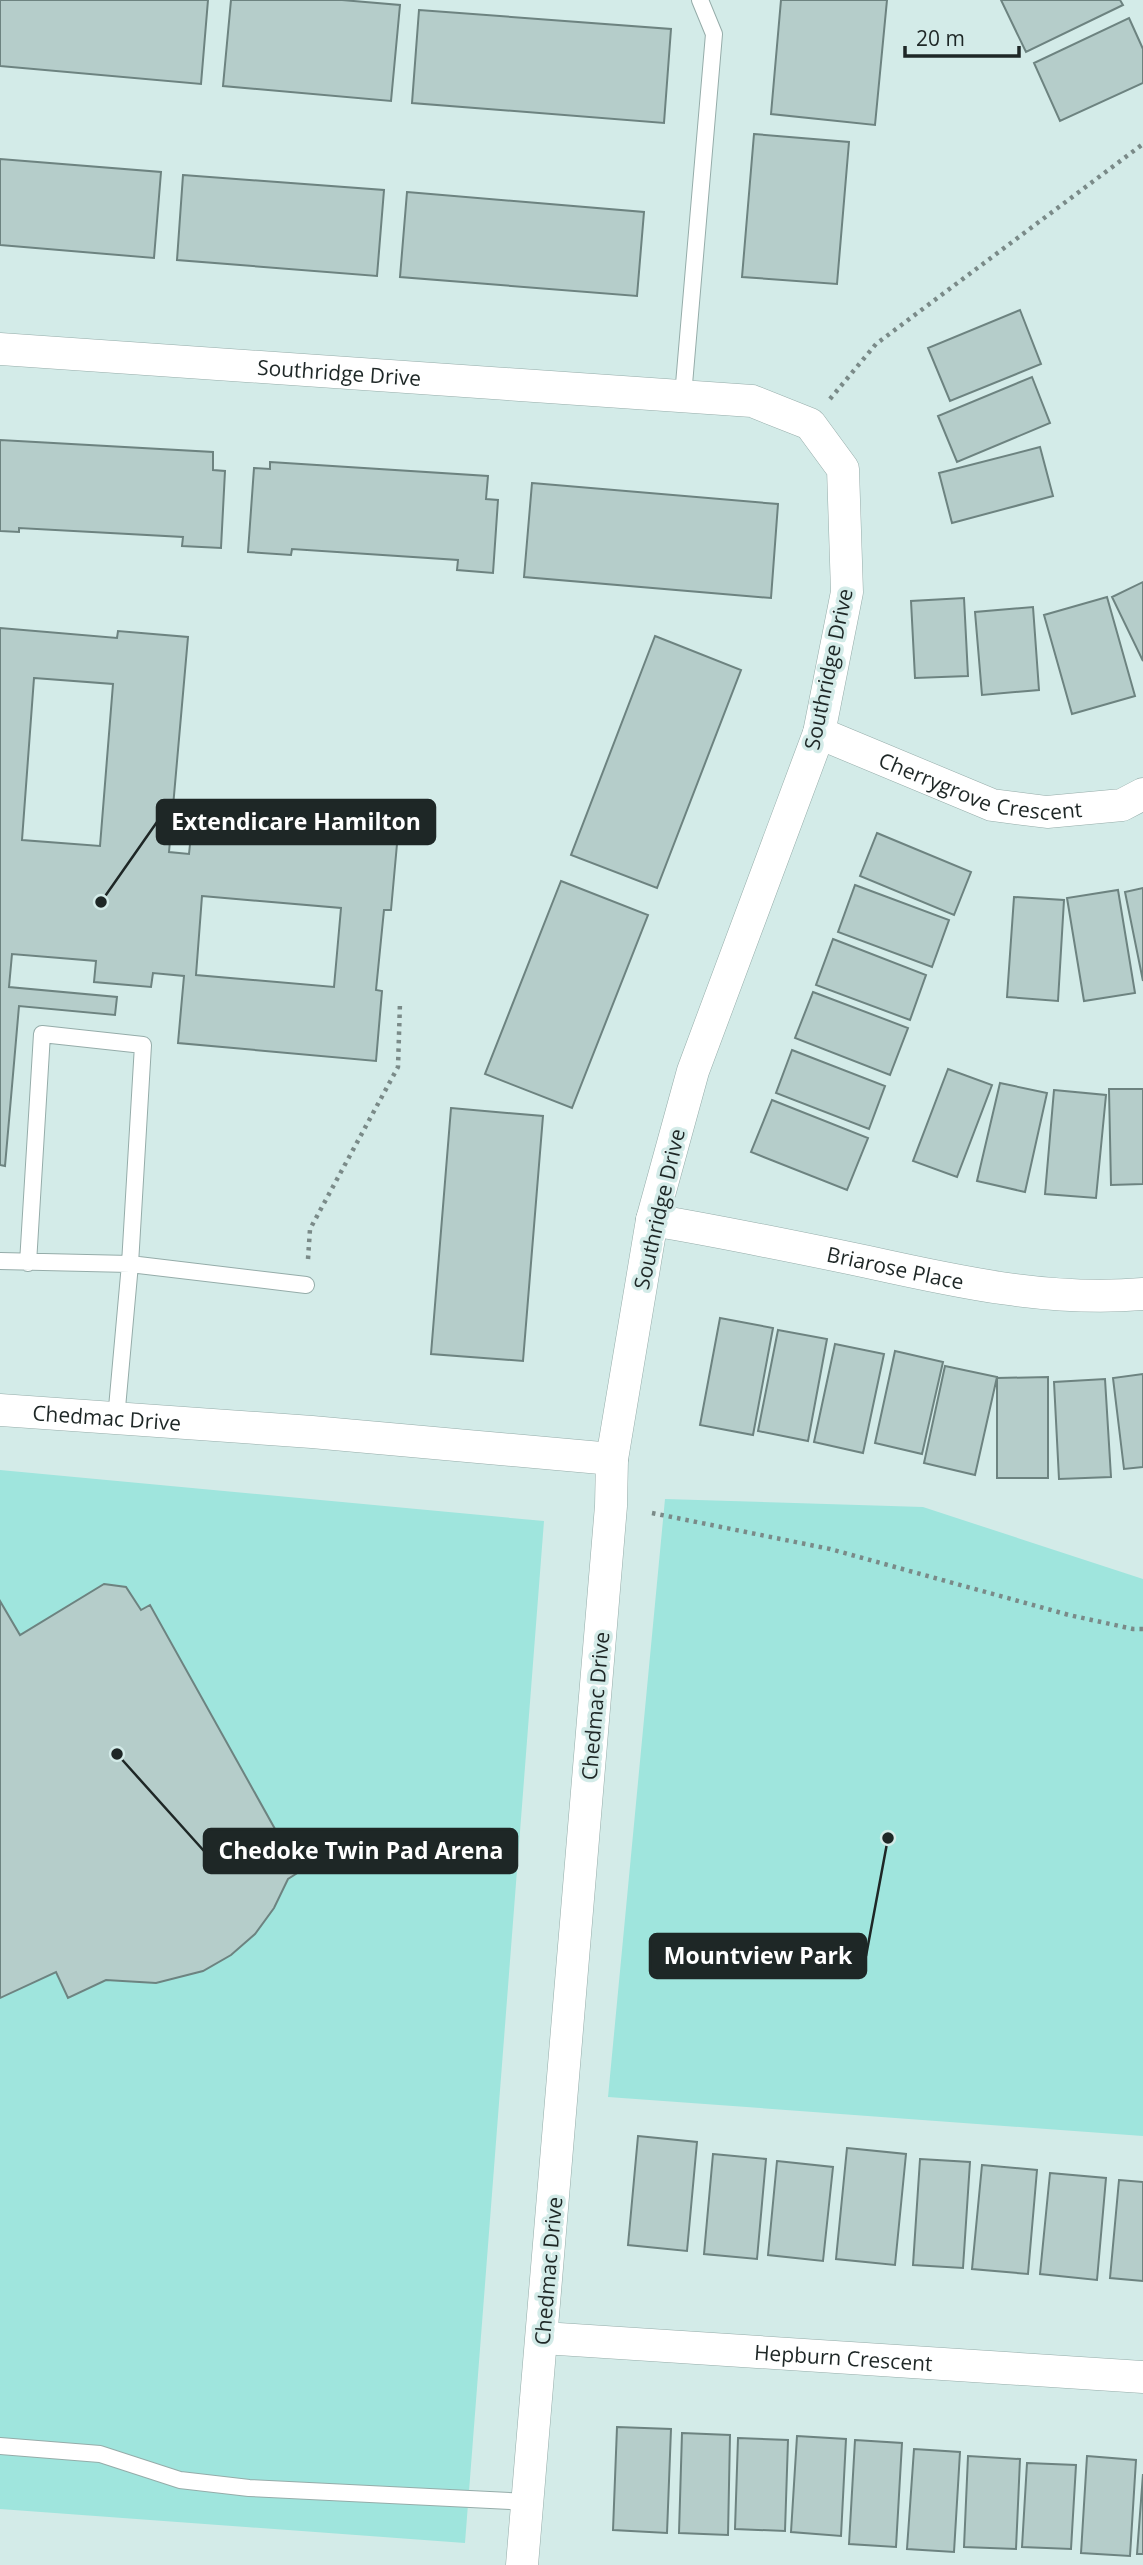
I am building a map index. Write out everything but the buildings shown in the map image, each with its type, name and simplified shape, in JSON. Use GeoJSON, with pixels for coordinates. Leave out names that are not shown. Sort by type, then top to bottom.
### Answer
{"type":"FeatureCollection","features":[{"type":"Feature","properties":{"kind":"street","name":"Southridge Drive"},"geometry":{"type":"LineString","coordinates":[[0,349],[752,401],[810,424],[843,469],[847,592],[818,733],[693,1071],[652,1220],[612,1459]]}},
{"type":"Feature","properties":{"kind":"street","name":"Cherrygrove Crescent"},"geometry":{"type":"LineString","coordinates":[[818,733],[992,805],[1046,812],[1122,805],[1143,794]]}},
{"type":"Feature","properties":{"kind":"street","name":"Briarose Place"},"geometry":{"type":"LineString","coordinates":[[652,1220],[751,1237],[969,1283],[1043,1294],[1143,1294]]}},
{"type":"Feature","properties":{"kind":"street","name":"Chedmac Drive"},"geometry":{"type":"LineString","coordinates":[[0,1410],[312,1432],[612,1459],[611,1506],[522,2565]]}},
{"type":"Feature","properties":{"kind":"street","name":"Hepburn Crescent"},"geometry":{"type":"LineString","coordinates":[[542,2337],[1143,2377]]}},
{"type":"Feature","properties":{"kind":"lane"},"geometry":{"type":"LineString","coordinates":[[683,396],[714,34],[701,0]]}},
{"type":"Feature","properties":{"kind":"lane"},"geometry":{"type":"LineString","coordinates":[[28,1263],[42,1034],[143,1045],[130,1264],[116,1419]]}},
{"type":"Feature","properties":{"kind":"lane"},"geometry":{"type":"LineString","coordinates":[[0,1261],[130,1264],[306,1285]]}},
{"type":"Feature","properties":{"kind":"lane"},"geometry":{"type":"LineString","coordinates":[[0,2446],[100,2454],[180,2480],[249,2488],[528,2502]]}},
{"type":"Feature","properties":{"kind":"path"},"geometry":{"type":"LineString","coordinates":[[810,424],[876,344],[1143,144]]}},
{"type":"Feature","properties":{"kind":"path"},"geometry":{"type":"LineString","coordinates":[[306,1285],[310,1230],[398,1067],[401,1002]]}},
{"type":"Feature","properties":{"kind":"path"},"geometry":{"type":"LineString","coordinates":[[652,1513],[830,1549],[1069,1615],[1143,1629]]}},
{"type":"Feature","properties":{"kind":"shaded area"},"geometry":{"type":"Polygon","coordinates":[[[0,1470],[544,1521],[465,2543],[0,2509],[0,1470]]]}},
{"type":"Feature","properties":{"kind":"shaded area"},"geometry":{"type":"Polygon","coordinates":[[[665,1499],[923,1507],[1143,1579],[1143,2136],[608,2097],[665,1499]]]}},
{"type":"Feature","properties":{"kind":"place","name":"Extendicare Hamilton"},"geometry":{"type":"Point","coordinates":[101,902]}},
{"type":"Feature","properties":{"kind":"place","name":"Chedoke Twin Pad Arena"},"geometry":{"type":"Point","coordinates":[117,1754]}},
{"type":"Feature","properties":{"kind":"place","name":"Mountview Park"},"geometry":{"type":"Point","coordinates":[888,1838]}}]}
